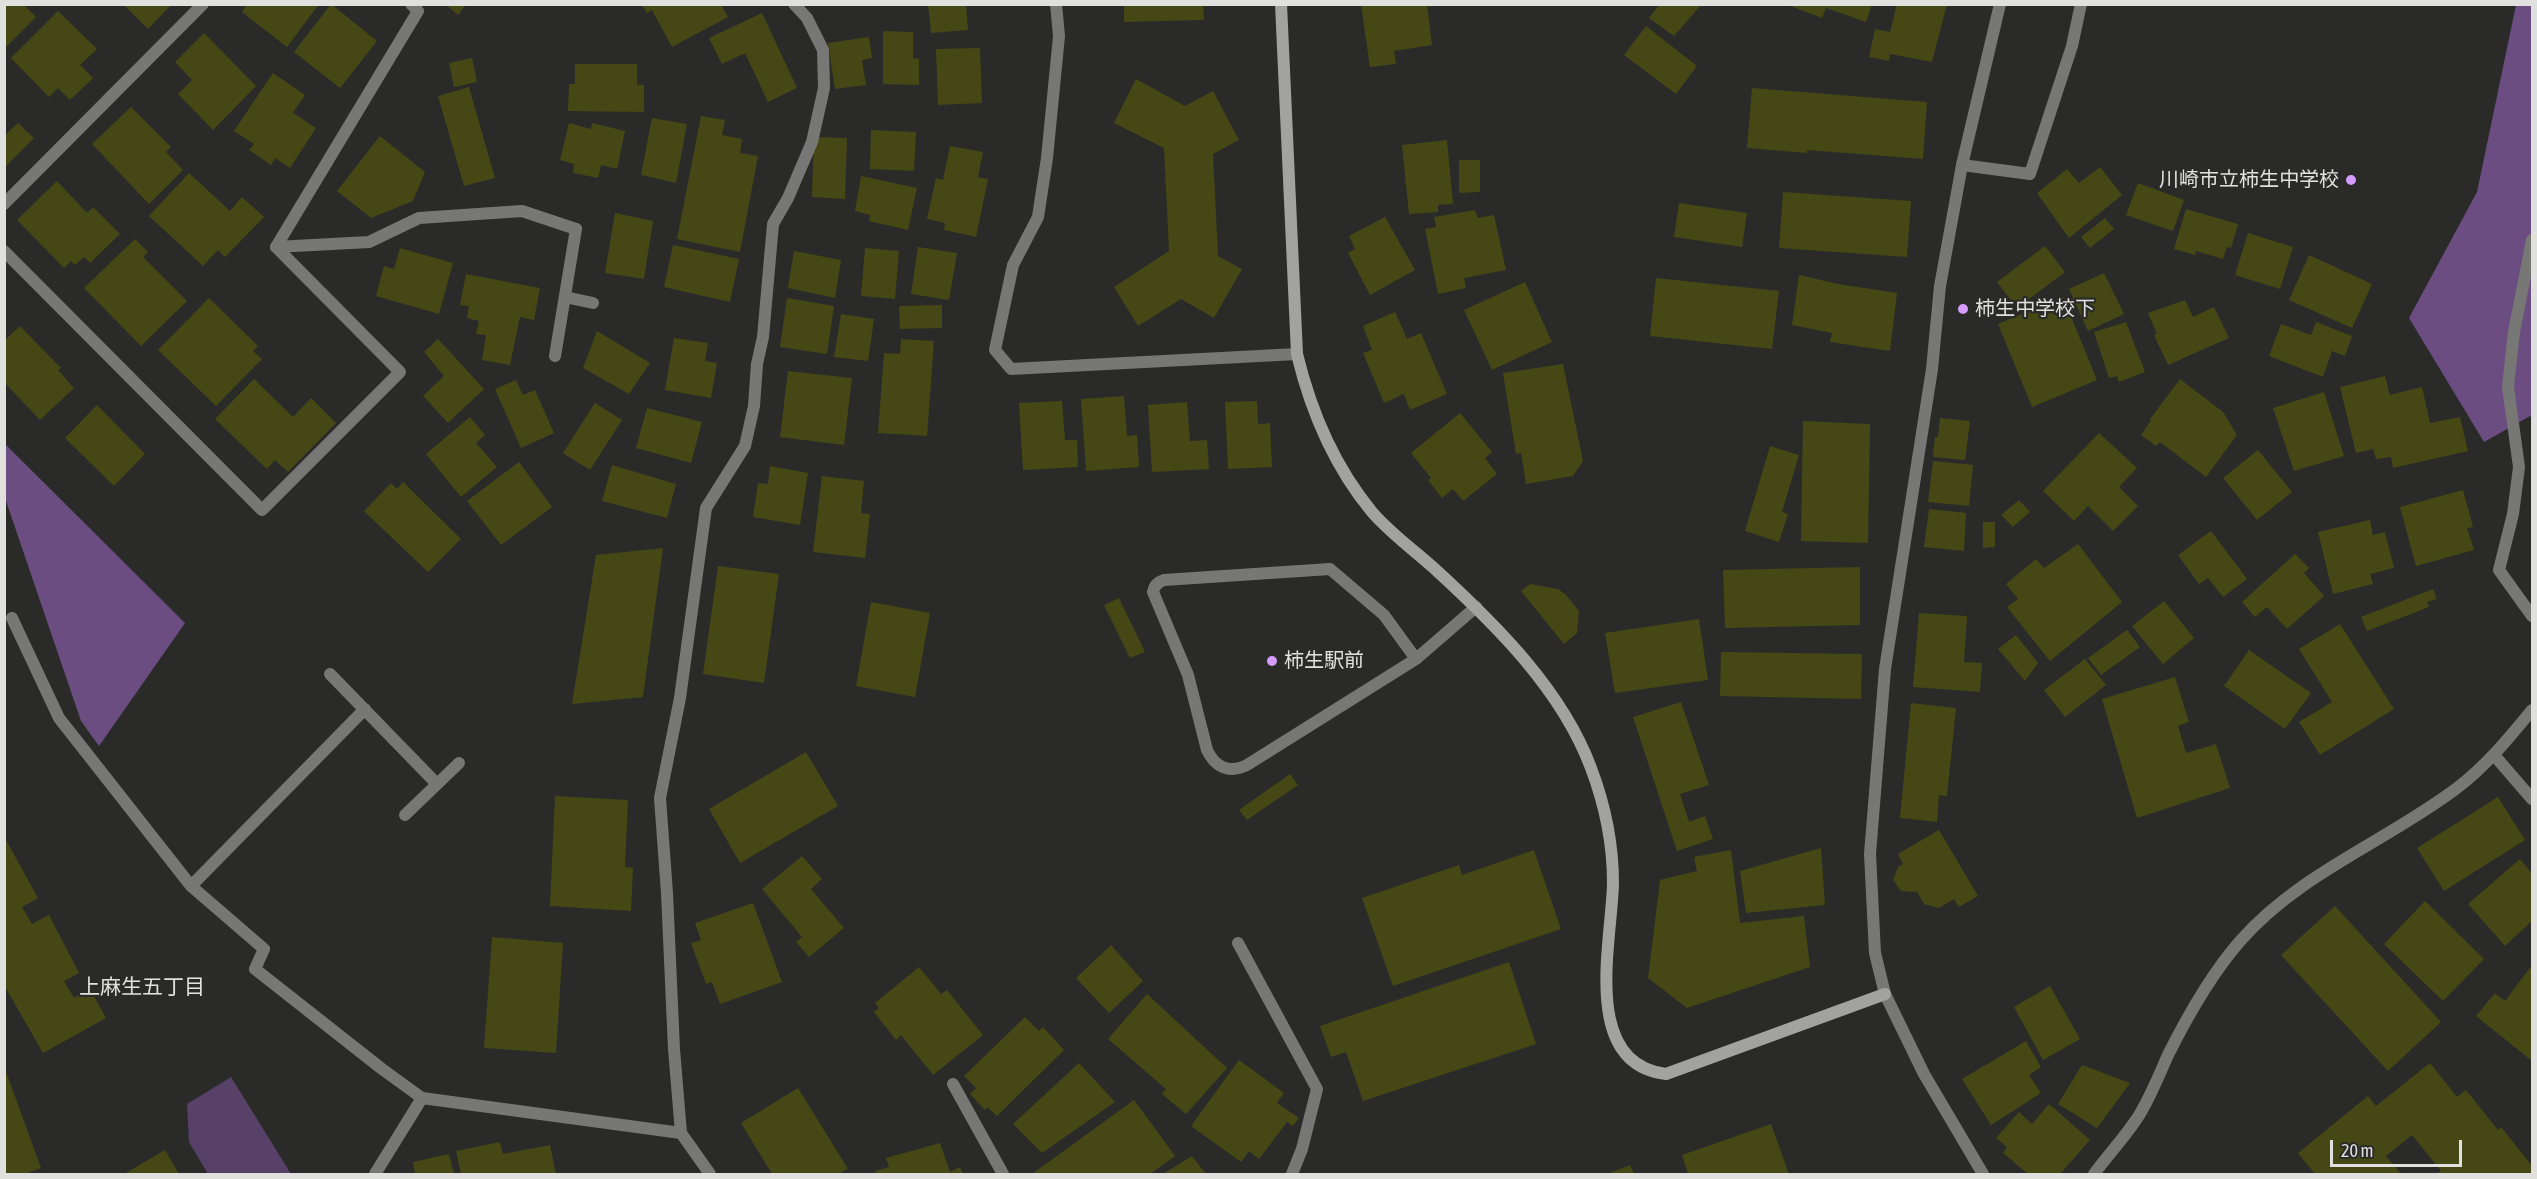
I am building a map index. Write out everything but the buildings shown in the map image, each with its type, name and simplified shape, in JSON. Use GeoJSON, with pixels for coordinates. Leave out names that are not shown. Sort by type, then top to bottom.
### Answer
{"type":"FeatureCollection","features":[{"type":"Feature","properties":{"kind":"street"},"geometry":{"type":"LineString","coordinates":[[4,204],[203,4]]}},
{"type":"Feature","properties":{"kind":"street"},"geometry":{"type":"LineString","coordinates":[[276,247],[418,11],[411,4]]}},
{"type":"Feature","properties":{"kind":"street"},"geometry":{"type":"LineString","coordinates":[[710,1174],[681,1133],[660,798],[680,698],[706,507],[746,446],[754,406],[757,364],[764,328],[773,224],[788,198],[812,142],[824,88],[823,50],[807,18],[794,4]]}},
{"type":"Feature","properties":{"kind":"street"},"geometry":{"type":"LineString","coordinates":[[1056,4],[1059,36],[1047,158],[1038,217],[1012,265],[995,350],[1011,369],[1297,354]]}},
{"type":"Feature","properties":{"kind":"street"},"geometry":{"type":"LineString","coordinates":[[1281,4],[1297,354],[1306,393],[1341,469],[1374,514],[1506,637],[1565,714],[1591,766],[1608,820],[1613,882],[1607,1007],[1612,1030],[1620,1047],[1630,1059],[1654,1073],[1666,1074],[1885,994]]}},
{"type":"Feature","properties":{"kind":"street"},"geometry":{"type":"LineString","coordinates":[[1983,1174],[1924,1074],[1885,994],[1875,953],[1870,854],[1886,669],[1932,369],[1940,286],[1962,165],[2000,4]]}},
{"type":"Feature","properties":{"kind":"street"},"geometry":{"type":"LineString","coordinates":[[1962,165],[2030,174],[2072,46],[2081,4]]}},
{"type":"Feature","properties":{"kind":"street"},"geometry":{"type":"LineString","coordinates":[[276,247],[369,242],[419,218],[522,211],[576,229],[555,356]]}},
{"type":"Feature","properties":{"kind":"street"},"geometry":{"type":"LineString","coordinates":[[2532,240],[2514,332],[2508,387],[2518,467],[2513,514],[2499,570],[2532,616]]}},
{"type":"Feature","properties":{"kind":"street"},"geometry":{"type":"LineString","coordinates":[[4,251],[262,510],[400,372],[276,247]]}},
{"type":"Feature","properties":{"kind":"street"},"geometry":{"type":"LineString","coordinates":[[565,297],[592,303]]}},
{"type":"Feature","properties":{"kind":"street"},"geometry":{"type":"LineString","coordinates":[[1416,659],[1384,615],[1330,569],[1164,580],[1154,588],[1153,592],[1188,675],[1207,750],[1212,761],[1227,770],[1239,769],[1247,765],[1416,659],[1476,608]]}},
{"type":"Feature","properties":{"kind":"street"},"geometry":{"type":"LineString","coordinates":[[12,618],[59,718],[190,886],[264,949],[255,969],[382,1070],[422,1098],[681,1133]]}},
{"type":"Feature","properties":{"kind":"street"},"geometry":{"type":"LineString","coordinates":[[330,674],[437,784]]}},
{"type":"Feature","properties":{"kind":"street"},"geometry":{"type":"LineString","coordinates":[[190,886],[365,709]]}},
{"type":"Feature","properties":{"kind":"street"},"geometry":{"type":"LineString","coordinates":[[2094,1174],[2139,1115],[2175,1041],[2206,987],[2241,939],[2282,902],[2315,877],[2457,788],[2494,755],[2532,710]]}},
{"type":"Feature","properties":{"kind":"street"},"geometry":{"type":"LineString","coordinates":[[2494,755],[2532,799]]}},
{"type":"Feature","properties":{"kind":"street"},"geometry":{"type":"LineString","coordinates":[[405,815],[459,763]]}},
{"type":"Feature","properties":{"kind":"street"},"geometry":{"type":"LineString","coordinates":[[1238,943],[1317,1089],[1302,1149],[1292,1174]]}},
{"type":"Feature","properties":{"kind":"street"},"geometry":{"type":"LineString","coordinates":[[953,1084],[1003,1174]]}},
{"type":"Feature","properties":{"kind":"street"},"geometry":{"type":"LineString","coordinates":[[375,1174],[422,1098]]}},
{"type":"Feature","properties":{"kind":"shaded area"},"geometry":{"type":"Polygon","coordinates":[[[2516,5],[2532,5],[2532,415],[2484,442],[2409,318],[2477,192],[2516,5]]]}},
{"type":"Feature","properties":{"kind":"shaded area"},"geometry":{"type":"Polygon","coordinates":[[[5,444],[185,623],[99,746],[81,721],[5,498],[5,444]]]}},
{"type":"Feature","properties":{"kind":"shaded area"},"geometry":{"type":"Polygon","coordinates":[[[231,1077],[291,1174],[208,1174],[189,1142],[187,1104],[231,1077]]]}},
{"type":"Feature","properties":{"kind":"place","name":"川崎市立柿生中学校"},"geometry":{"type":"Point","coordinates":[2351,180]}},
{"type":"Feature","properties":{"kind":"place","name":"柿生中学校下"},"geometry":{"type":"Point","coordinates":[1963,309]}},
{"type":"Feature","properties":{"kind":"place","name":"柿生駅前"},"geometry":{"type":"Point","coordinates":[1272,661]}},
{"type":"Feature","properties":{"kind":"district","name":"上麻生五丁目"},"geometry":{"type":"Point","coordinates":[142,987]}}]}
